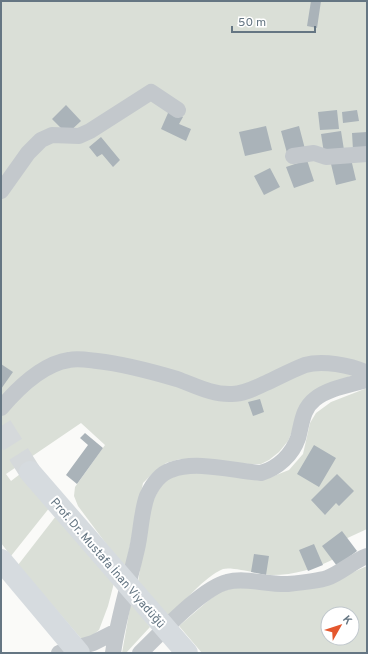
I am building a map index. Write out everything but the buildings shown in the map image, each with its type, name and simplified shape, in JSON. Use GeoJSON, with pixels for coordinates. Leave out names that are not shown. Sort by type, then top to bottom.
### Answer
{"type":"FeatureCollection","features":[{"type":"Feature","properties":{"kind":"highway","name":"Prof. Dr. Mustafa İnan Viyadüğü"},"geometry":{"type":"LineString","coordinates":[[30,472],[187,653]]}},
{"type":"Feature","properties":{"kind":"highway"},"geometry":{"type":"LineString","coordinates":[[1,560],[79,653]]}},
{"type":"Feature","properties":{"kind":"street"},"geometry":{"type":"LineString","coordinates":[[1,191],[28,152],[41,140],[52,135],[79,136],[90,131],[150,92],[178,110]]}},
{"type":"Feature","properties":{"kind":"street"},"geometry":{"type":"LineString","coordinates":[[293,156],[314,153],[326,157],[367,154]]}},
{"type":"Feature","properties":{"kind":"street"},"geometry":{"type":"LineString","coordinates":[[1,408],[31,379],[57,363],[70,360],[117,363],[147,370],[200,388],[230,394],[241,394],[305,365],[315,363],[345,366],[367,373]]}},
{"type":"Feature","properties":{"kind":"street"},"geometry":{"type":"LineString","coordinates":[[97,653],[115,641],[137,548],[144,507],[148,495],[157,479],[163,473],[182,466],[196,466],[261,473],[270,470],[291,451],[298,437],[305,411],[314,400],[331,390],[367,380]]}},
{"type":"Feature","properties":{"kind":"street"},"geometry":{"type":"LineString","coordinates":[[140,653],[193,603],[217,586],[227,582],[239,580],[287,584],[327,578],[367,556]]}},
{"type":"Feature","properties":{"kind":"street"},"geometry":{"type":"LineString","coordinates":[[59,653],[93,643],[115,641]]}},
{"type":"Feature","properties":{"kind":"shaded area"},"geometry":{"type":"Polygon","coordinates":[[[1,1],[367,1],[367,366],[351,362],[233,389],[69,354],[1,402],[1,1]]]}},
{"type":"Feature","properties":{"kind":"shaded area"},"geometry":{"type":"Polygon","coordinates":[[[93,365],[167,382],[206,396],[315,367],[356,374],[327,385],[293,429],[288,441],[279,452],[261,464],[180,459],[166,463],[154,472],[143,483],[125,569],[78,506],[74,496],[75,487],[105,445],[81,423],[6,474],[11,481],[24,471],[50,507],[11,556],[1,543],[1,416],[15,398],[57,368],[93,365]]]}},
{"type":"Feature","properties":{"kind":"shaded area"},"geometry":{"type":"Polygon","coordinates":[[[367,388],[367,529],[341,541],[334,559],[304,571],[272,575],[227,568],[223,569],[201,584],[168,618],[138,582],[148,518],[153,500],[164,481],[184,471],[271,477],[289,470],[303,454],[310,423],[316,413],[331,402],[367,388]]]}},
{"type":"Feature","properties":{"kind":"shaded area"},"geometry":{"type":"Polygon","coordinates":[[[56,516],[114,583],[108,606],[99,630],[84,642],[18,565],[56,516]]]}},
{"type":"Feature","properties":{"kind":"shaded area"},"geometry":{"type":"Polygon","coordinates":[[[367,566],[367,653],[202,653],[179,626],[220,592],[233,588],[324,585],[367,566]]]}},
{"type":"Feature","properties":{"kind":"shaded area"},"geometry":{"type":"Polygon","coordinates":[[[131,602],[150,627],[126,653],[122,653],[131,602]]]}},
{"type":"Feature","properties":{"kind":"tunnel"},"geometry":{"type":"LineString","coordinates":[[1,426],[30,472]]}}]}
